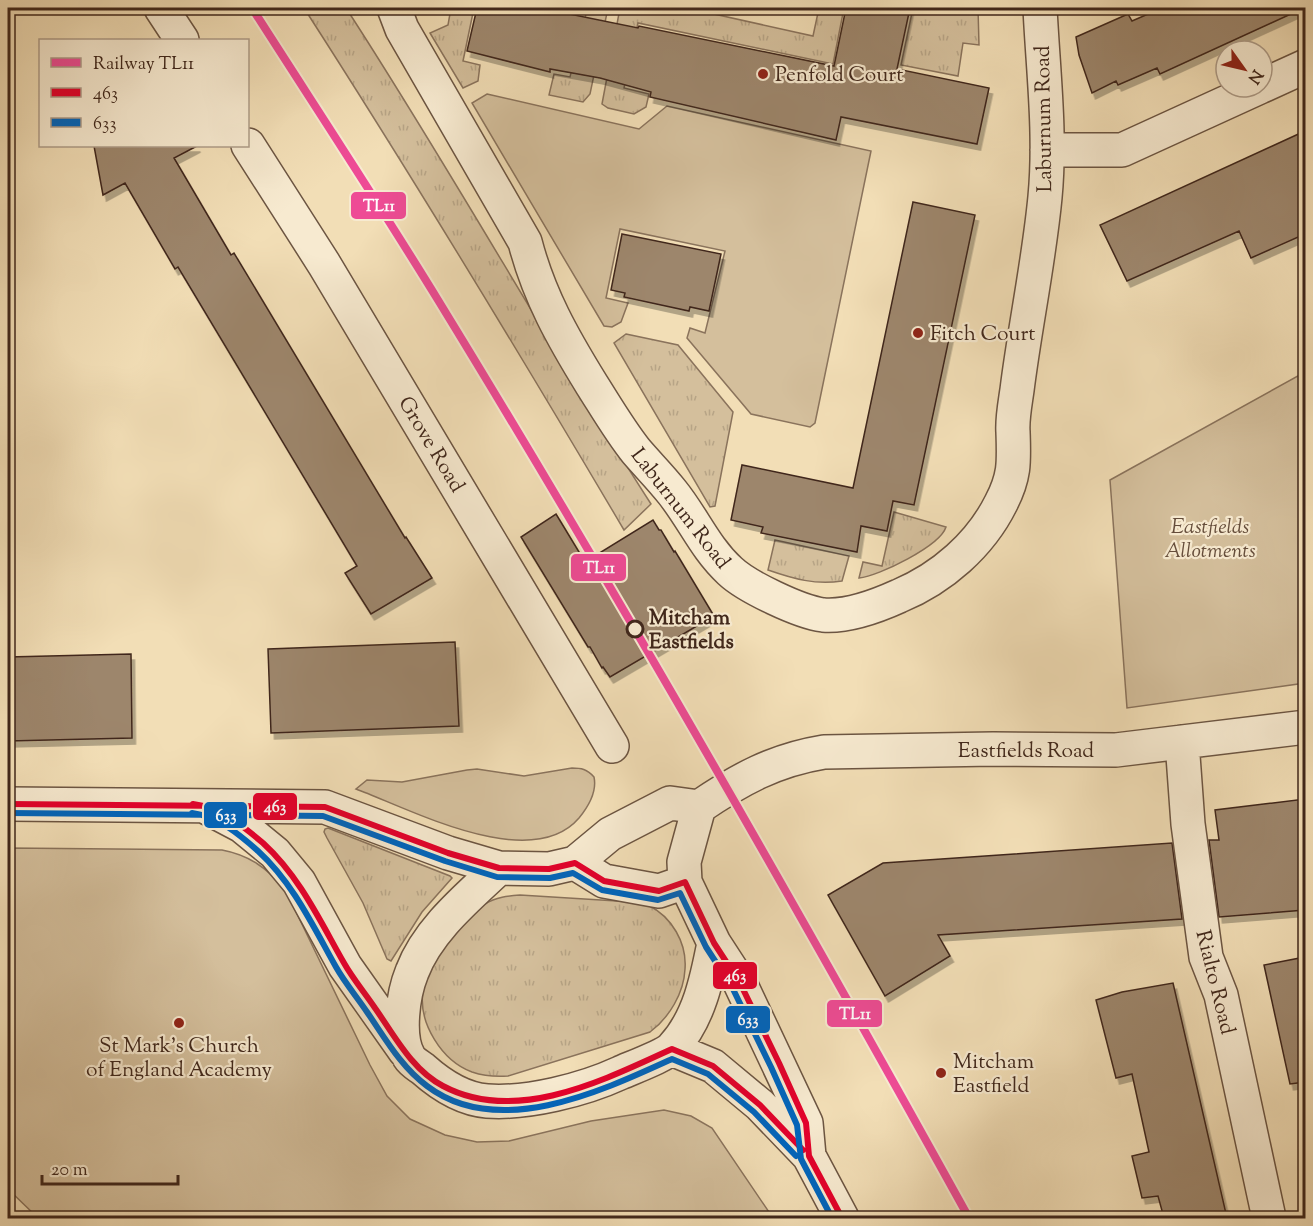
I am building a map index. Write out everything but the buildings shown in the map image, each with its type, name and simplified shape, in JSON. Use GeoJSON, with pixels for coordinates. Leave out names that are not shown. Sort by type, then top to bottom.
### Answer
{"type":"FeatureCollection","features":[{"type":"Feature","properties":{"kind":"street"},"geometry":{"type":"LineString","coordinates":[[161,8],[181,39]]}},
{"type":"Feature","properties":{"kind":"street","name":"Laburnum Road"},"geometry":{"type":"LineString","coordinates":[[394,8],[402,29],[525,242],[533,274],[559,330],[635,450],[672,492],[710,550],[731,573],[793,606],[824,615],[848,613],[879,605],[913,591],[945,570],[967,551],[986,528],[1012,476],[1015,455],[1013,430],[1015,411],[1045,196],[1047,150],[1040,8]]}},
{"type":"Feature","properties":{"kind":"street"},"geometry":{"type":"LineString","coordinates":[[1274,81],[1305,66]]}},
{"type":"Feature","properties":{"kind":"street"},"geometry":{"type":"LineString","coordinates":[[1047,150],[1122,150],[1235,99]]}},
{"type":"Feature","properties":{"kind":"street","name":"Grove Road"},"geometry":{"type":"LineString","coordinates":[[249,147],[324,264],[612,746]]}},
{"type":"Feature","properties":{"kind":"street","name":"Eastfields Road"},"geometry":{"type":"LineString","coordinates":[[699,807],[728,787],[783,760],[824,752],[993,749],[1116,750],[1305,727]]}},
{"type":"Feature","properties":{"kind":"street","name":"Rialto Road"},"geometry":{"type":"LineString","coordinates":[[1182,742],[1188,824],[1206,957],[1221,995],[1269,1218]]}},
{"type":"Feature","properties":{"kind":"street"},"geometry":{"type":"LineString","coordinates":[[8,804],[202,804],[325,807],[448,853],[499,868],[549,869],[574,863],[610,834],[670,803],[699,807],[684,862],[685,882],[714,943],[740,983],[806,1123],[809,1156]]}},
{"type":"Feature","properties":{"kind":"street"},"geometry":{"type":"LineString","coordinates":[[202,804],[242,826],[275,853],[299,882],[345,966],[410,1058],[442,1086],[486,1101],[520,1100],[553,1094],[607,1079],[672,1049],[690,1022],[706,985],[714,943]]}},
{"type":"Feature","properties":{"kind":"street"},"geometry":{"type":"LineString","coordinates":[[574,863],[604,880],[659,891],[685,882]]}},
{"type":"Feature","properties":{"kind":"street"},"geometry":{"type":"LineString","coordinates":[[410,1058],[404,1038],[402,1015],[412,972],[423,951],[445,921],[499,868]]}},
{"type":"Feature","properties":{"kind":"street"},"geometry":{"type":"LineString","coordinates":[[672,1049],[713,1066],[760,1105],[809,1156],[842,1218]]}},
{"type":"Feature","properties":{"kind":"green space"},"geometry":{"type":"Polygon","coordinates":[[[304,8],[346,8],[424,131],[574,381],[651,504],[624,530],[466,267],[304,8]]]}},
{"type":"Feature","properties":{"kind":"green space"},"geometry":{"type":"Polygon","coordinates":[[[451,8],[474,8],[463,61],[480,65],[478,81],[463,88],[430,33],[448,25],[451,8]]]}},
{"type":"Feature","properties":{"kind":"green space"},"geometry":{"type":"Polygon","coordinates":[[[581,8],[608,8],[590,94],[583,102],[549,95],[554,74],[570,77],[586,14],[580,11],[581,8]]]}},
{"type":"Feature","properties":{"kind":"green space"},"geometry":{"type":"Polygon","coordinates":[[[620,8],[687,8],[813,36],[819,8],[844,8],[833,64],[638,23],[624,88],[649,94],[646,107],[634,114],[608,108],[602,104],[620,8]]]}},
{"type":"Feature","properties":{"kind":"green space"},"geometry":{"type":"Polygon","coordinates":[[[913,8],[978,8],[979,45],[963,43],[958,76],[901,65],[913,8]]]}},
{"type":"Feature","properties":{"kind":"green space"},"geometry":{"type":"Polygon","coordinates":[[[487,94],[639,129],[667,106],[871,151],[815,423],[810,427],[751,414],[687,338],[690,328],[705,333],[725,251],[620,229],[606,298],[628,303],[621,322],[612,327],[604,326],[472,103],[487,94]]]}},
{"type":"Feature","properties":{"kind":"green space"},"geometry":{"type":"Polygon","coordinates":[[[626,334],[678,345],[733,412],[715,506],[710,507],[614,343],[626,334]]]}},
{"type":"Feature","properties":{"kind":"green space","name":"Eastfields Allotments"},"geometry":{"type":"Polygon","coordinates":[[[1305,372],[1305,683],[1127,708],[1110,480],[1305,372]]]}},
{"type":"Feature","properties":{"kind":"green space"},"geometry":{"type":"Polygon","coordinates":[[[894,512],[946,527],[933,543],[908,559],[880,572],[859,578],[863,562],[882,566],[894,512]]]}},
{"type":"Feature","properties":{"kind":"green space"},"geometry":{"type":"Polygon","coordinates":[[[775,540],[849,556],[842,581],[805,580],[768,570],[775,540]]]}},
{"type":"Feature","properties":{"kind":"green space"},"geometry":{"type":"Polygon","coordinates":[[[572,768],[589,772],[594,777],[593,793],[588,804],[579,818],[558,834],[532,840],[502,839],[470,832],[438,822],[356,789],[367,780],[402,782],[477,769],[524,776],[572,768]]]}},
{"type":"Feature","properties":{"kind":"green space"},"geometry":{"type":"Polygon","coordinates":[[[328,828],[452,878],[422,912],[391,961],[387,959],[363,903],[324,832],[328,828]]]}},
{"type":"Feature","properties":{"kind":"green space","name":"St Mark's Church of England Academy"},"geometry":{"type":"Polygon","coordinates":[[[8,848],[222,850],[241,855],[264,869],[285,889],[370,1065],[387,1096],[410,1119],[445,1135],[477,1142],[509,1141],[591,1121],[664,1110],[691,1116],[712,1128],[773,1218],[38,1218],[8,1189],[8,848]]]}},
{"type":"Feature","properties":{"kind":"green space"},"geometry":{"type":"Polygon","coordinates":[[[520,895],[641,903],[664,916],[680,940],[685,969],[682,987],[663,1020],[650,1032],[508,1076],[490,1076],[472,1072],[451,1059],[434,1039],[424,1016],[423,991],[430,968],[455,930],[475,910],[493,900],[520,895]]]}},
{"type":"Feature","properties":{"kind":"rail line","name":"TL11"},"geometry":{"type":"LineString","coordinates":[[252,8],[415,263],[575,527],[775,871],[969,1218]]}},
{"type":"Feature","properties":{"kind":"transit line","name":"463"},"geometry":{"type":"LineString","coordinates":[[8,804],[325,807],[448,853],[499,868],[549,869],[575,863],[604,881],[659,891],[685,882],[714,943],[740,983],[779,1063],[806,1123],[809,1156],[842,1218]]}},
{"type":"Feature","properties":{"kind":"transit line","name":"463"},"geometry":{"type":"LineString","coordinates":[[193,804],[213,809],[231,818],[276,856],[299,885],[348,969],[404,1051],[422,1071],[443,1086],[471,1097],[500,1101],[530,1100],[589,1085],[672,1049],[713,1066],[760,1105],[803,1150]]}},
{"type":"Feature","properties":{"kind":"transit line","name":"633"},"geometry":{"type":"LineString","coordinates":[[8,813],[323,816],[445,861],[497,877],[550,878],[573,873],[602,890],[658,900],[680,893],[706,947],[732,987],[771,1067],[797,1125],[801,1159],[832,1218]]}},
{"type":"Feature","properties":{"kind":"transit line","name":"633"},"geometry":{"type":"LineString","coordinates":[[192,813],[210,818],[235,832],[270,863],[292,891],[340,973],[401,1061],[427,1086],[455,1102],[485,1109],[517,1110],[550,1105],[614,1084],[672,1059],[708,1074],[754,1112],[796,1156]]}},
{"type":"Feature","properties":{"kind":"place","name":"Penfold Court"},"geometry":{"type":"Point","coordinates":[763,74]}},
{"type":"Feature","properties":{"kind":"place","name":"Fitch Court"},"geometry":{"type":"Point","coordinates":[918,333]}},
{"type":"Feature","properties":{"kind":"place","name":"Mitcham Eastfields"},"geometry":{"type":"Point","coordinates":[635,629]}},
{"type":"Feature","properties":{"kind":"place","name":"St Mark's Church of England Academy"},"geometry":{"type":"Point","coordinates":[179,1023]}},
{"type":"Feature","properties":{"kind":"place","name":"Mitcham Eastfield"},"geometry":{"type":"Point","coordinates":[941,1073]}}]}
